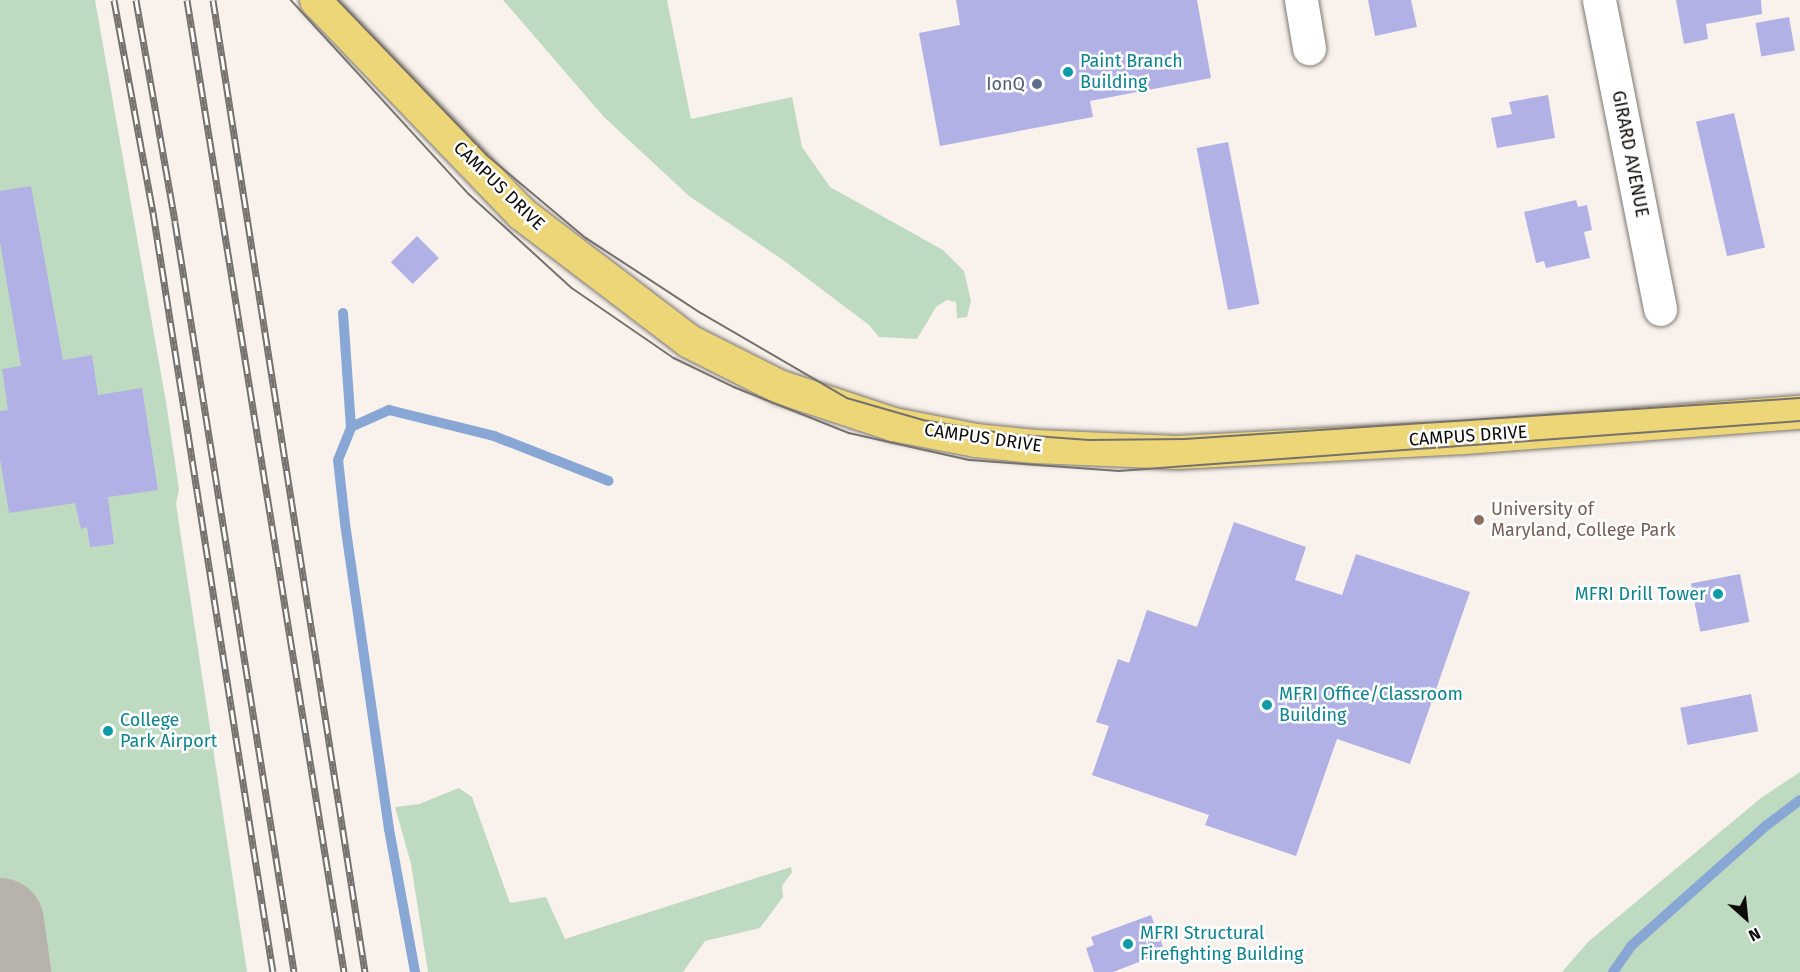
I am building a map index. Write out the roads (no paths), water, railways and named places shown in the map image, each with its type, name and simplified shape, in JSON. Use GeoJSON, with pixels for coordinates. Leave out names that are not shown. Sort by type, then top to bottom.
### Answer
{"type":"FeatureCollection","features":[{"type":"Feature","properties":{"kind":"main road","name":"CAMPUS DRIVE"},"geometry":{"type":"LineString","coordinates":[[316,0],[521,213],[689,341],[778,386],[893,424],[975,440],[1034,446],[1177,453],[1464,437],[1800,412]]}},
{"type":"Feature","properties":{"kind":"street"},"geometry":{"type":"LineString","coordinates":[[1301,0],[1310,48]]}},
{"type":"Feature","properties":{"kind":"street","name":"GIRARD AVENUE"},"geometry":{"type":"LineString","coordinates":[[1599,0],[1660,309]]}},
{"type":"Feature","properties":{"kind":"waterway"},"geometry":{"type":"LineString","coordinates":[[343,313],[351,427]]}},
{"type":"Feature","properties":{"kind":"waterway"},"geometry":{"type":"LineString","coordinates":[[415,972],[389,829],[345,523],[338,460],[351,427],[389,410],[494,436],[609,481]]}},
{"type":"Feature","properties":{"kind":"waterway"},"geometry":{"type":"LineString","coordinates":[[1613,972],[1631,946],[1767,825],[1800,800]]}},
{"type":"Feature","properties":{"kind":"tram line"},"geometry":{"type":"LineString","coordinates":[[291,0],[469,194],[572,288],[674,358],[734,387],[849,433],[970,460],[1119,471],[1800,421]]}},
{"type":"Feature","properties":{"kind":"tram line"},"geometry":{"type":"LineString","coordinates":[[338,0],[487,155],[586,238],[701,313],[847,398],[923,420],[1008,434],[1089,440],[1185,439],[1800,398]]}},
{"type":"Feature","properties":{"kind":"railway"},"geometry":{"type":"LineString","coordinates":[[114,0],[153,212],[273,972]]}},
{"type":"Feature","properties":{"kind":"railway"},"geometry":{"type":"LineString","coordinates":[[136,0],[175,222],[294,972]]}},
{"type":"Feature","properties":{"kind":"railway"},"geometry":{"type":"LineString","coordinates":[[187,0],[344,972]]}},
{"type":"Feature","properties":{"kind":"railway"},"geometry":{"type":"LineString","coordinates":[[213,0],[365,972]]}},
{"type":"Feature","properties":{"kind":"place","name":"Paint Branch Building"},"geometry":{"type":"Point","coordinates":[1068,72]}},
{"type":"Feature","properties":{"kind":"place","name":"IonQ"},"geometry":{"type":"Point","coordinates":[1037,84]}},
{"type":"Feature","properties":{"kind":"place","name":"University of Maryland, College Park"},"geometry":{"type":"Point","coordinates":[1479,520]}},
{"type":"Feature","properties":{"kind":"place","name":"MFRI Drill Tower"},"geometry":{"type":"Point","coordinates":[1718,594]}},
{"type":"Feature","properties":{"kind":"place","name":"MFRI Office/Classroom Building"},"geometry":{"type":"Point","coordinates":[1267,705]}},
{"type":"Feature","properties":{"kind":"place","name":"College Park Airport"},"geometry":{"type":"Point","coordinates":[108,731]}},
{"type":"Feature","properties":{"kind":"place","name":"MFRI Structural Firefighting Building"},"geometry":{"type":"Point","coordinates":[1128,944]}}]}
